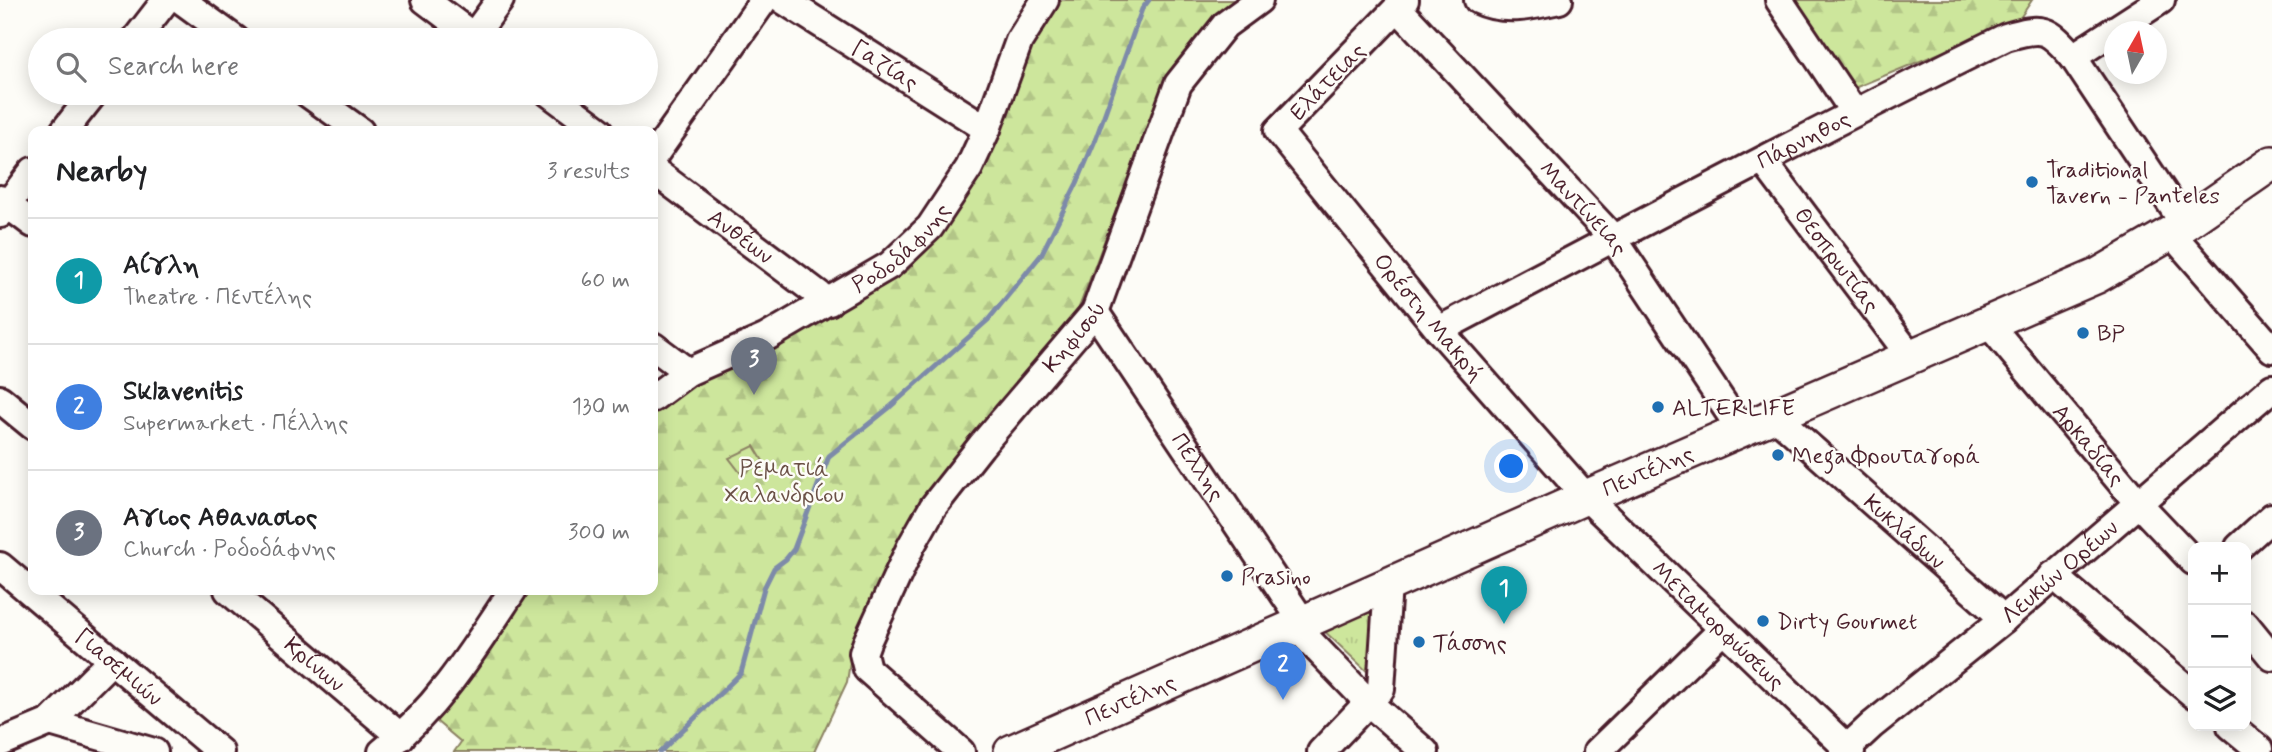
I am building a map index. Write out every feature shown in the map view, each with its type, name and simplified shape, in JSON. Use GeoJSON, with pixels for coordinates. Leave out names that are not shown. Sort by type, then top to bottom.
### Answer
{"type":"FeatureCollection","features":[{"type":"Feature","properties":{"kind":"main road","name":"Πεντέλης"},"geometry":{"type":"LineString","coordinates":[[1015,751],[1586,496],[2097,276],[2178,229],[2272,163]]}},
{"type":"Feature","properties":{"kind":"street"},"geometry":{"type":"LineString","coordinates":[[144,28],[166,0]]}},
{"type":"Feature","properties":{"kind":"street"},"geometry":{"type":"LineString","coordinates":[[181,0],[220,28]]}},
{"type":"Feature","properties":{"kind":"street"},"geometry":{"type":"LineString","coordinates":[[425,0],[463,28]]}},
{"type":"Feature","properties":{"kind":"street"},"geometry":{"type":"LineString","coordinates":[[482,28],[500,0]]}},
{"type":"Feature","properties":{"kind":"street"},"geometry":{"type":"LineString","coordinates":[[658,150],[764,0]]}},
{"type":"Feature","properties":{"kind":"street","name":"Γαζίας"},"geometry":{"type":"LineString","coordinates":[[783,0],[987,129]]}},
{"type":"Feature","properties":{"kind":"street","name":"Ροδοδάφνης"},"geometry":{"type":"LineString","coordinates":[[658,394],[688,372],[765,338],[890,265],[930,227],[969,168],[987,129],[1019,41],[1045,0]]}},
{"type":"Feature","properties":{"kind":"street","name":"Κηφισού"},"geometry":{"type":"LineString","coordinates":[[961,752],[867,669],[863,653],[867,642],[911,547],[933,507],[1095,312],[1178,84],[1224,25],[1259,0]]}},
{"type":"Feature","properties":{"kind":"street"},"geometry":{"type":"LineString","coordinates":[[1478,0],[1490,6],[1522,8],[1559,0]]}},
{"type":"Feature","properties":{"kind":"street"},"geometry":{"type":"LineString","coordinates":[[1779,0],[1854,112]]}},
{"type":"Feature","properties":{"kind":"street"},"geometry":{"type":"LineString","coordinates":[[2161,0],[2073,57],[2178,229],[2272,349]]}},
{"type":"Feature","properties":{"kind":"street","name":"Ελάτειας"},"geometry":{"type":"LineString","coordinates":[[1278,131],[1401,4]]}},
{"type":"Feature","properties":{"kind":"street","name":"Μαντίνειας"},"geometry":{"type":"LineString","coordinates":[[1401,4],[1613,239],[1741,430]]}},
{"type":"Feature","properties":{"kind":"street","name":"Πάρνηθος"},"geometry":{"type":"LineString","coordinates":[[1439,330],[1854,112],[2006,37],[2027,31],[2045,31],[2055,37],[2073,57]]}},
{"type":"Feature","properties":{"kind":"street"},"geometry":{"type":"LineString","coordinates":[[74,126],[87,105]]}},
{"type":"Feature","properties":{"kind":"street"},"geometry":{"type":"LineString","coordinates":[[324,105],[353,126]]}},
{"type":"Feature","properties":{"kind":"street"},"geometry":{"type":"LineString","coordinates":[[565,105],[593,126]]}},
{"type":"Feature","properties":{"kind":"street","name":"Ορέστη Μακρή"},"geometry":{"type":"LineString","coordinates":[[1278,131],[1439,330],[1586,496]]}},
{"type":"Feature","properties":{"kind":"street","name":"Θεσπρωτίας"},"geometry":{"type":"LineString","coordinates":[[1763,162],[1911,357]]}},
{"type":"Feature","properties":{"kind":"street","name":"Ανθέων"},"geometry":{"type":"LineString","coordinates":[[658,174],[829,302]]}},
{"type":"Feature","properties":{"kind":"street"},"geometry":{"type":"LineString","coordinates":[[28,177],[2,206],[28,221]]}},
{"type":"Feature","properties":{"kind":"street","name":"Πέλλης"},"geometry":{"type":"LineString","coordinates":[[1095,312],[1298,623],[1369,703],[1426,752]]}},
{"type":"Feature","properties":{"kind":"street","name":"Αρκαδίας"},"geometry":{"type":"LineString","coordinates":[[1988,323],[2138,503],[2188,556]]}},
{"type":"Feature","properties":{"kind":"street"},"geometry":{"type":"LineString","coordinates":[[658,350],[688,372]]}},
{"type":"Feature","properties":{"kind":"street","name":"Λευκών Ορέων"},"geometry":{"type":"LineString","coordinates":[[1847,751],[1928,678],[2004,618],[2272,388]]}},
{"type":"Feature","properties":{"kind":"street"},"geometry":{"type":"LineString","coordinates":[[0,399],[28,422]]}},
{"type":"Feature","properties":{"kind":"street","name":"Κυκλάδων"},"geometry":{"type":"LineString","coordinates":[[1774,415],[2004,618]]}},
{"type":"Feature","properties":{"kind":"street","name":"Μεταμορφώσεως"},"geometry":{"type":"LineString","coordinates":[[1586,496],[1847,751]]}},
{"type":"Feature","properties":{"kind":"street"},"geometry":{"type":"LineString","coordinates":[[2244,542],[2272,517]]}},
{"type":"Feature","properties":{"kind":"street","name":"Γιασεμιών"},"geometry":{"type":"LineString","coordinates":[[0,566],[28,590]]}},
{"type":"Feature","properties":{"kind":"street"},"geometry":{"type":"LineString","coordinates":[[2053,575],[2188,691]]}},
{"type":"Feature","properties":{"kind":"street"},"geometry":{"type":"LineString","coordinates":[[1321,752],[1380,692],[1388,584]]}},
{"type":"Feature","properties":{"kind":"street","name":"Γιασεμιών"},"geometry":{"type":"LineString","coordinates":[[35,595],[112,660],[208,748]]}},
{"type":"Feature","properties":{"kind":"street","name":"Κρίνων"},"geometry":{"type":"LineString","coordinates":[[233,595],[391,744]]}},
{"type":"Feature","properties":{"kind":"street"},"geometry":{"type":"LineString","coordinates":[[391,744],[427,712],[454,679],[502,595]]}},
{"type":"Feature","properties":{"kind":"street"},"geometry":{"type":"LineString","coordinates":[[1597,752],[1723,629]]}},
{"type":"Feature","properties":{"kind":"street"},"geometry":{"type":"LineString","coordinates":[[2251,631],[2272,657]]}},
{"type":"Feature","properties":{"kind":"street"},"geometry":{"type":"LineString","coordinates":[[0,743],[50,723],[112,660]]}},
{"type":"Feature","properties":{"kind":"street"},"geometry":{"type":"LineString","coordinates":[[50,723],[154,752]]}},
{"type":"Feature","properties":{"kind":"street"},"geometry":{"type":"LineString","coordinates":[[2239,731],[2262,746]]}},
{"type":"Feature","properties":{"kind":"green space","name":"Ρεματιά Χαλανδρίου"},"geometry":{"type":"Polygon","coordinates":[[[1049,0],[1237,0],[1215,16],[1167,77],[1078,310],[971,438],[914,514],[854,637],[847,682],[814,752],[454,752],[461,742],[436,721],[449,705],[518,595],[658,595],[658,403],[687,381],[828,318],[908,270],[959,210],[996,132],[1049,0]]]}},
{"type":"Feature","properties":{"kind":"green space"},"geometry":{"type":"Polygon","coordinates":[[[1795,0],[2032,0],[2018,21],[1852,89],[1795,0]]]}},
{"type":"Feature","properties":{"kind":"green space"},"geometry":{"type":"Polygon","coordinates":[[[754,446],[763,461],[742,475],[729,458],[754,446]]]}},
{"type":"Feature","properties":{"kind":"green space"},"geometry":{"type":"Polygon","coordinates":[[[1374,602],[1374,678],[1319,626],[1374,602]]]}},
{"type":"Feature","properties":{"kind":"waterway"},"geometry":{"type":"LineString","coordinates":[[660,752],[741,673],[764,588],[774,568],[794,549],[829,456],[890,407],[988,320],[1041,255],[1077,183],[1142,9],[1149,0]]}},
{"type":"Feature","properties":{"kind":"place","name":"Traditional Tavern - Panteles"},"geometry":{"type":"Point","coordinates":[2032,182]}},
{"type":"Feature","properties":{"kind":"place","name":"BP"},"geometry":{"type":"Point","coordinates":[2083,333]}},
{"type":"Feature","properties":{"kind":"place","name":"Αγιος Αθανασιος"},"geometry":{"type":"Point","coordinates":[754,395]}},
{"type":"Feature","properties":{"kind":"place","name":"ALTERLIFE"},"geometry":{"type":"Point","coordinates":[1658,407]}},
{"type":"Feature","properties":{"kind":"place","name":"Mega Φρουταγορά"},"geometry":{"type":"Point","coordinates":[1778,455]}},
{"type":"Feature","properties":{"kind":"place","name":"Prasino"},"geometry":{"type":"Point","coordinates":[1227,576]}},
{"type":"Feature","properties":{"kind":"place","name":"Dirty Gourmet"},"geometry":{"type":"Point","coordinates":[1763,621]}},
{"type":"Feature","properties":{"kind":"place","name":"Αίγλη"},"geometry":{"type":"Point","coordinates":[1504,624]}},
{"type":"Feature","properties":{"kind":"place","name":"Τάσσης"},"geometry":{"type":"Point","coordinates":[1419,642]}},
{"type":"Feature","properties":{"kind":"place","name":"Sklavenitis"},"geometry":{"type":"Point","coordinates":[1283,700]}}]}
